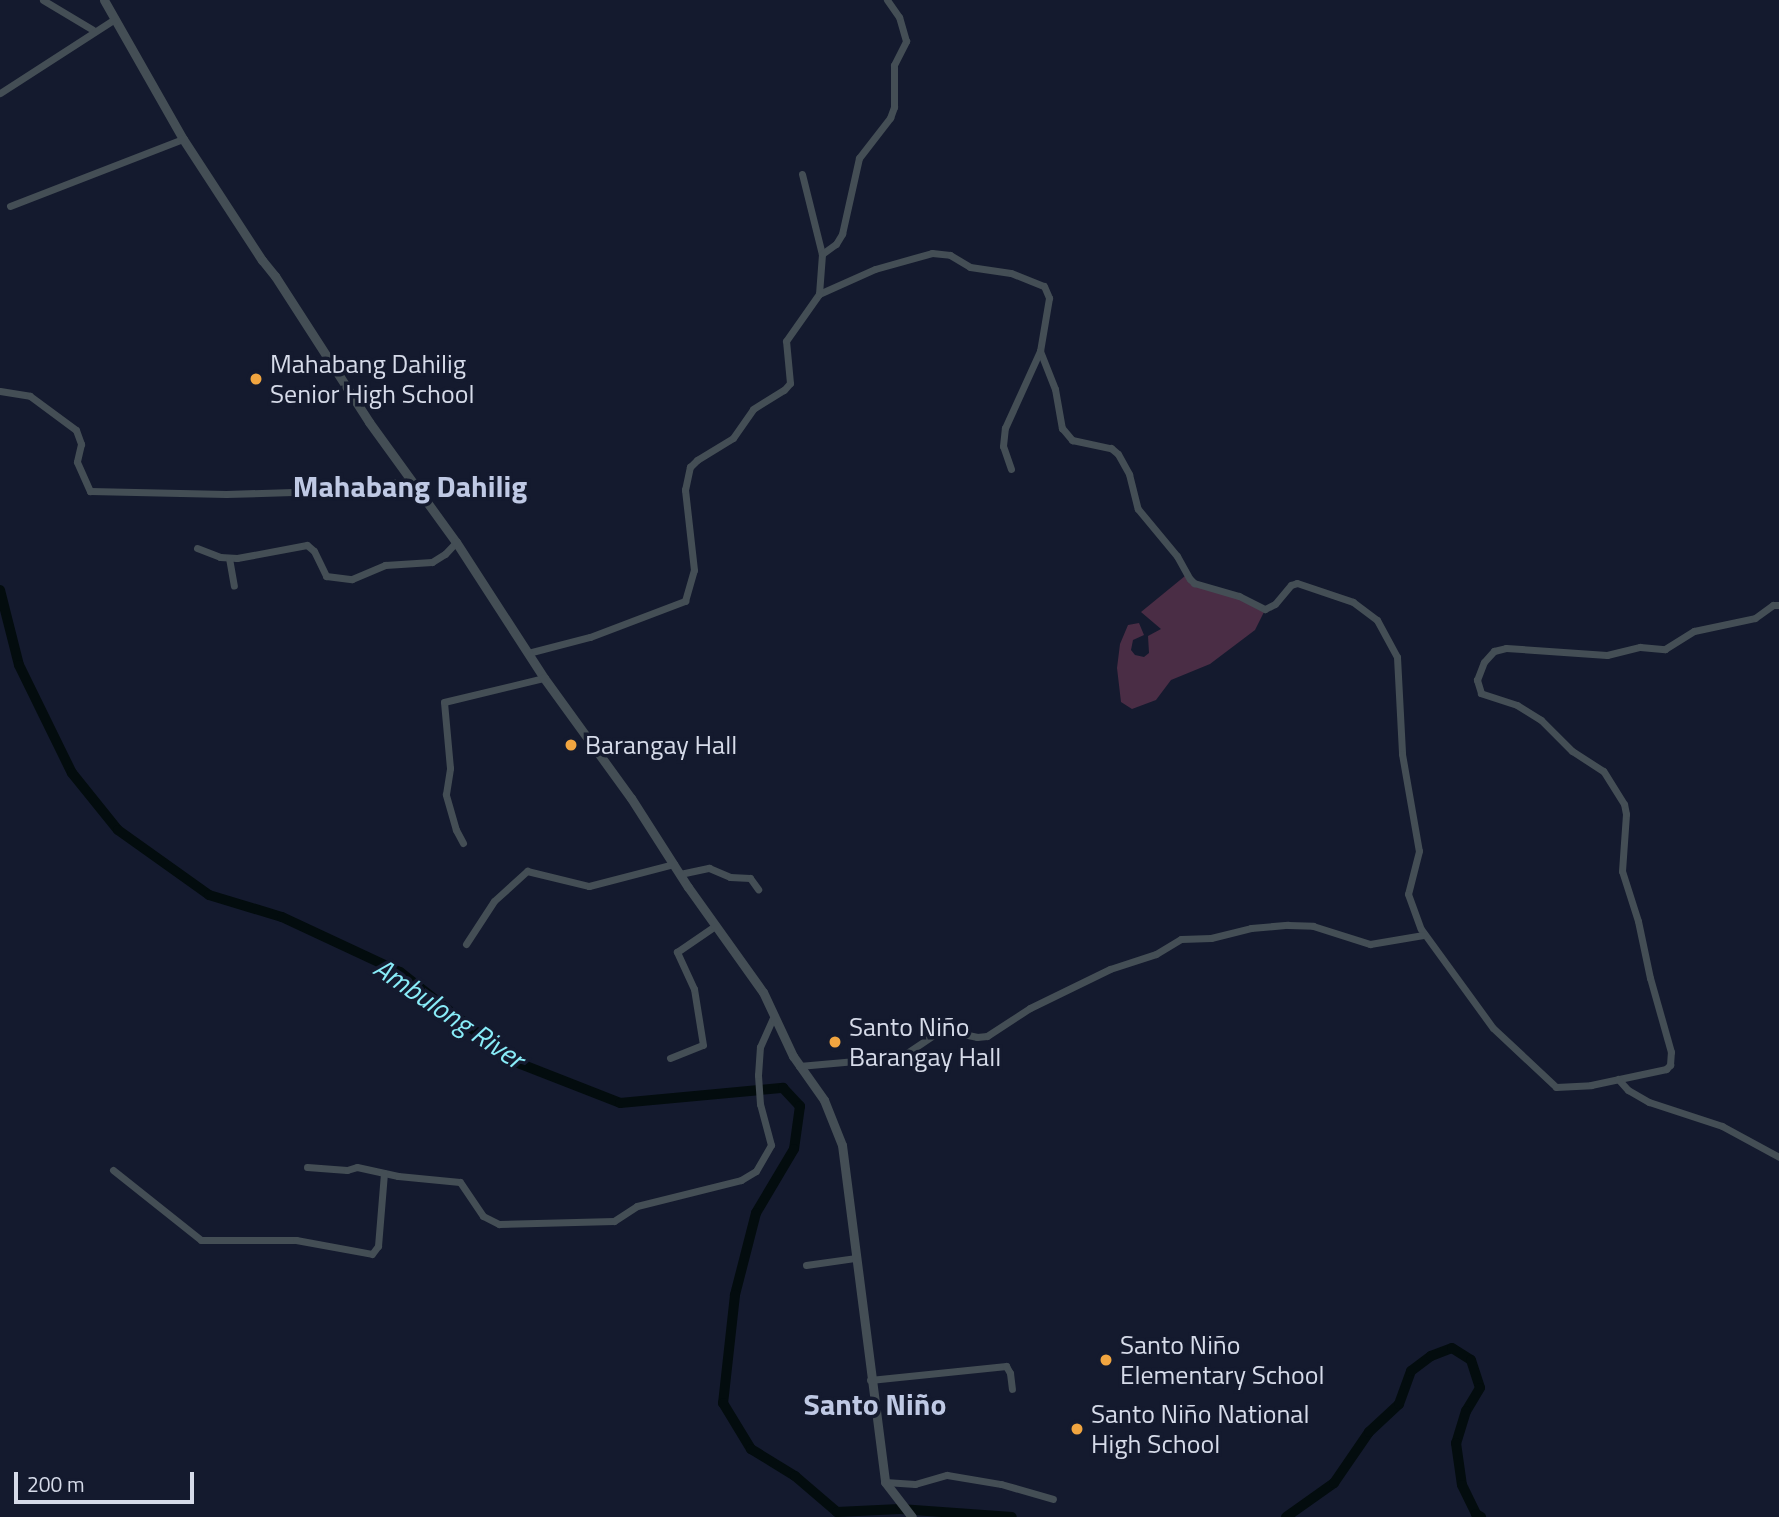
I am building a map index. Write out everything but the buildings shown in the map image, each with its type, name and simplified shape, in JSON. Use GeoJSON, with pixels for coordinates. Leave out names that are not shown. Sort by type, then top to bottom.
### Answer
{"type":"FeatureCollection","features":[{"type":"Feature","properties":{"kind":"street"},"geometry":{"type":"LineString","coordinates":[[43,0],[93,30]]}},
{"type":"Feature","properties":{"kind":"street"},"geometry":{"type":"LineString","coordinates":[[104,0],[183,139],[369,422],[456,542],[544,678],[631,798],[715,926],[763,992],[799,1066],[824,1100],[842,1145],[870,1380],[886,1484],[912,1517]]}},
{"type":"Feature","properties":{"kind":"street"},"geometry":{"type":"LineString","coordinates":[[822,254],[836,244],[842,234],[859,158],[890,118],[894,107],[894,65],[906,41],[899,17],[887,0]]}},
{"type":"Feature","properties":{"kind":"street"},"geometry":{"type":"LineString","coordinates":[[0,93],[93,30],[115,19]]}},
{"type":"Feature","properties":{"kind":"street"},"geometry":{"type":"LineString","coordinates":[[10,205],[183,139]]}},
{"type":"Feature","properties":{"kind":"street"},"geometry":{"type":"LineString","coordinates":[[528,653],[590,637],[685,601],[694,570],[685,490],[690,467],[696,460],[733,438],[753,409],[763,400],[784,390],[790,383],[786,341],[819,294],[822,254],[802,174]]}},
{"type":"Feature","properties":{"kind":"street"},"geometry":{"type":"LineString","coordinates":[[819,294],[903,260],[932,253],[950,255],[970,267],[1011,274],[1044,286],[1049,298],[1040,351],[1005,428],[1003,446],[1011,470]]}},
{"type":"Feature","properties":{"kind":"street"},"geometry":{"type":"LineString","coordinates":[[1040,351],[1055,389],[1066,435],[1072,440],[1111,448],[1118,453],[1129,474],[1138,509],[1177,556],[1194,583],[1239,596],[1265,609],[1275,604],[1291,585],[1297,583],[1353,602],[1377,620],[1397,657],[1402,754],[1419,851],[1408,894],[1423,935],[1454,971],[1493,1028],[1549,1082],[1563,1088],[1666,1069],[1672,1058],[1639,920],[1622,871],[1626,814],[1624,804],[1603,771],[1572,751],[1541,720],[1517,705],[1487,697],[1477,687],[1477,680],[1488,654],[1506,648],[1607,655],[1640,647],[1665,649],[1694,631],[1755,618],[1773,605],[1779,605]]}},
{"type":"Feature","properties":{"kind":"street"},"geometry":{"type":"LineString","coordinates":[[0,391],[30,396],[76,430],[81,444],[78,462],[90,491],[253,494],[411,481]]}},
{"type":"Feature","properties":{"kind":"street"},"geometry":{"type":"LineString","coordinates":[[197,548],[229,558],[307,545],[314,551],[326,576],[352,579],[385,565],[418,565],[432,562],[445,554],[456,542]]}},
{"type":"Feature","properties":{"kind":"street"},"geometry":{"type":"LineString","coordinates":[[229,558],[234,586]]}},
{"type":"Feature","properties":{"kind":"street"},"geometry":{"type":"LineString","coordinates":[[463,844],[456,830],[446,794],[450,768],[444,702],[544,678]]}},
{"type":"Feature","properties":{"kind":"street"},"geometry":{"type":"LineString","coordinates":[[466,944],[494,901],[527,871],[589,886],[674,864]]}},
{"type":"Feature","properties":{"kind":"street"},"geometry":{"type":"LineString","coordinates":[[680,874],[709,868],[730,877],[751,878],[758,889]]}},
{"type":"Feature","properties":{"kind":"street"},"geometry":{"type":"LineString","coordinates":[[799,1066],[901,1057],[934,1035],[949,1031],[987,1036],[1030,1008],[1110,969],[1156,954],[1181,939],[1211,938],[1251,928],[1288,925],[1313,926],[1370,944],[1423,935]]}},
{"type":"Feature","properties":{"kind":"street"},"geometry":{"type":"LineString","coordinates":[[670,1058],[703,1045],[694,989],[677,952],[715,926]]}},
{"type":"Feature","properties":{"kind":"street"},"geometry":{"type":"LineString","coordinates":[[307,1167],[347,1170],[357,1167],[460,1182],[483,1216],[499,1224],[614,1221],[637,1206],[751,1176],[771,1145],[772,1137],[760,1104],[758,1083],[760,1047],[774,1016]]}},
{"type":"Feature","properties":{"kind":"street"},"geometry":{"type":"LineString","coordinates":[[1618,1079],[1628,1090],[1649,1102],[1674,1108],[1722,1126],[1779,1157]]}},
{"type":"Feature","properties":{"kind":"street"},"geometry":{"type":"LineString","coordinates":[[113,1170],[201,1240],[296,1240],[372,1254],[378,1246],[384,1173]]}},
{"type":"Feature","properties":{"kind":"street"},"geometry":{"type":"LineString","coordinates":[[806,1265],[855,1258]]}},
{"type":"Feature","properties":{"kind":"street"},"geometry":{"type":"LineString","coordinates":[[870,1380],[1006,1366],[1010,1373],[1012,1389]]}},
{"type":"Feature","properties":{"kind":"street"},"geometry":{"type":"LineString","coordinates":[[886,1484],[915,1484],[947,1475],[1001,1485],[1053,1499]]}},
{"type":"Feature","properties":{"kind":"shaded area"},"geometry":{"type":"Polygon","coordinates":[[[1185,576],[1191,582],[1223,591],[1265,610],[1255,630],[1210,664],[1171,680],[1156,700],[1132,709],[1121,702],[1117,668],[1120,644],[1128,625],[1139,623],[1144,635],[1133,640],[1131,650],[1135,655],[1144,657],[1149,653],[1148,636],[1161,629],[1141,612],[1185,576]]]}},
{"type":"Feature","properties":{"kind":"waterway","name":"Ambulong River"},"geometry":{"type":"LineString","coordinates":[[0,590],[19,665],[72,773],[118,830],[209,895],[282,917],[400,972],[513,1061],[620,1103],[783,1088],[800,1106],[794,1149],[756,1213],[735,1295],[723,1403],[751,1449],[795,1476],[837,1512],[900,1509],[1012,1517]]}},
{"type":"Feature","properties":{"kind":"waterway","name":"Ambulong River"},"geometry":{"type":"LineString","coordinates":[[1286,1517],[1334,1483],[1369,1432],[1399,1404],[1411,1371],[1431,1356],[1452,1348],[1471,1360],[1480,1388],[1466,1411],[1456,1443],[1462,1485],[1476,1514],[1481,1517]]}},
{"type":"Feature","properties":{"kind":"place","name":"Mahabang Dahilig Senior High School"},"geometry":{"type":"Point","coordinates":[256,379]}},
{"type":"Feature","properties":{"kind":"place","name":"Barangay Hall"},"geometry":{"type":"Point","coordinates":[571,745]}},
{"type":"Feature","properties":{"kind":"place","name":"Santo Niño Barangay Hall"},"geometry":{"type":"Point","coordinates":[835,1042]}},
{"type":"Feature","properties":{"kind":"place","name":"Santo Niño Elementary School"},"geometry":{"type":"Point","coordinates":[1106,1360]}},
{"type":"Feature","properties":{"kind":"place","name":"Santo Niño National High School"},"geometry":{"type":"Point","coordinates":[1077,1429]}},
{"type":"Feature","properties":{"kind":"district","name":"Mahabang Dahilig"},"geometry":{"type":"Point","coordinates":[410,486]}},
{"type":"Feature","properties":{"kind":"district","name":"Santo Niño"},"geometry":{"type":"Point","coordinates":[875,1404]}}]}
